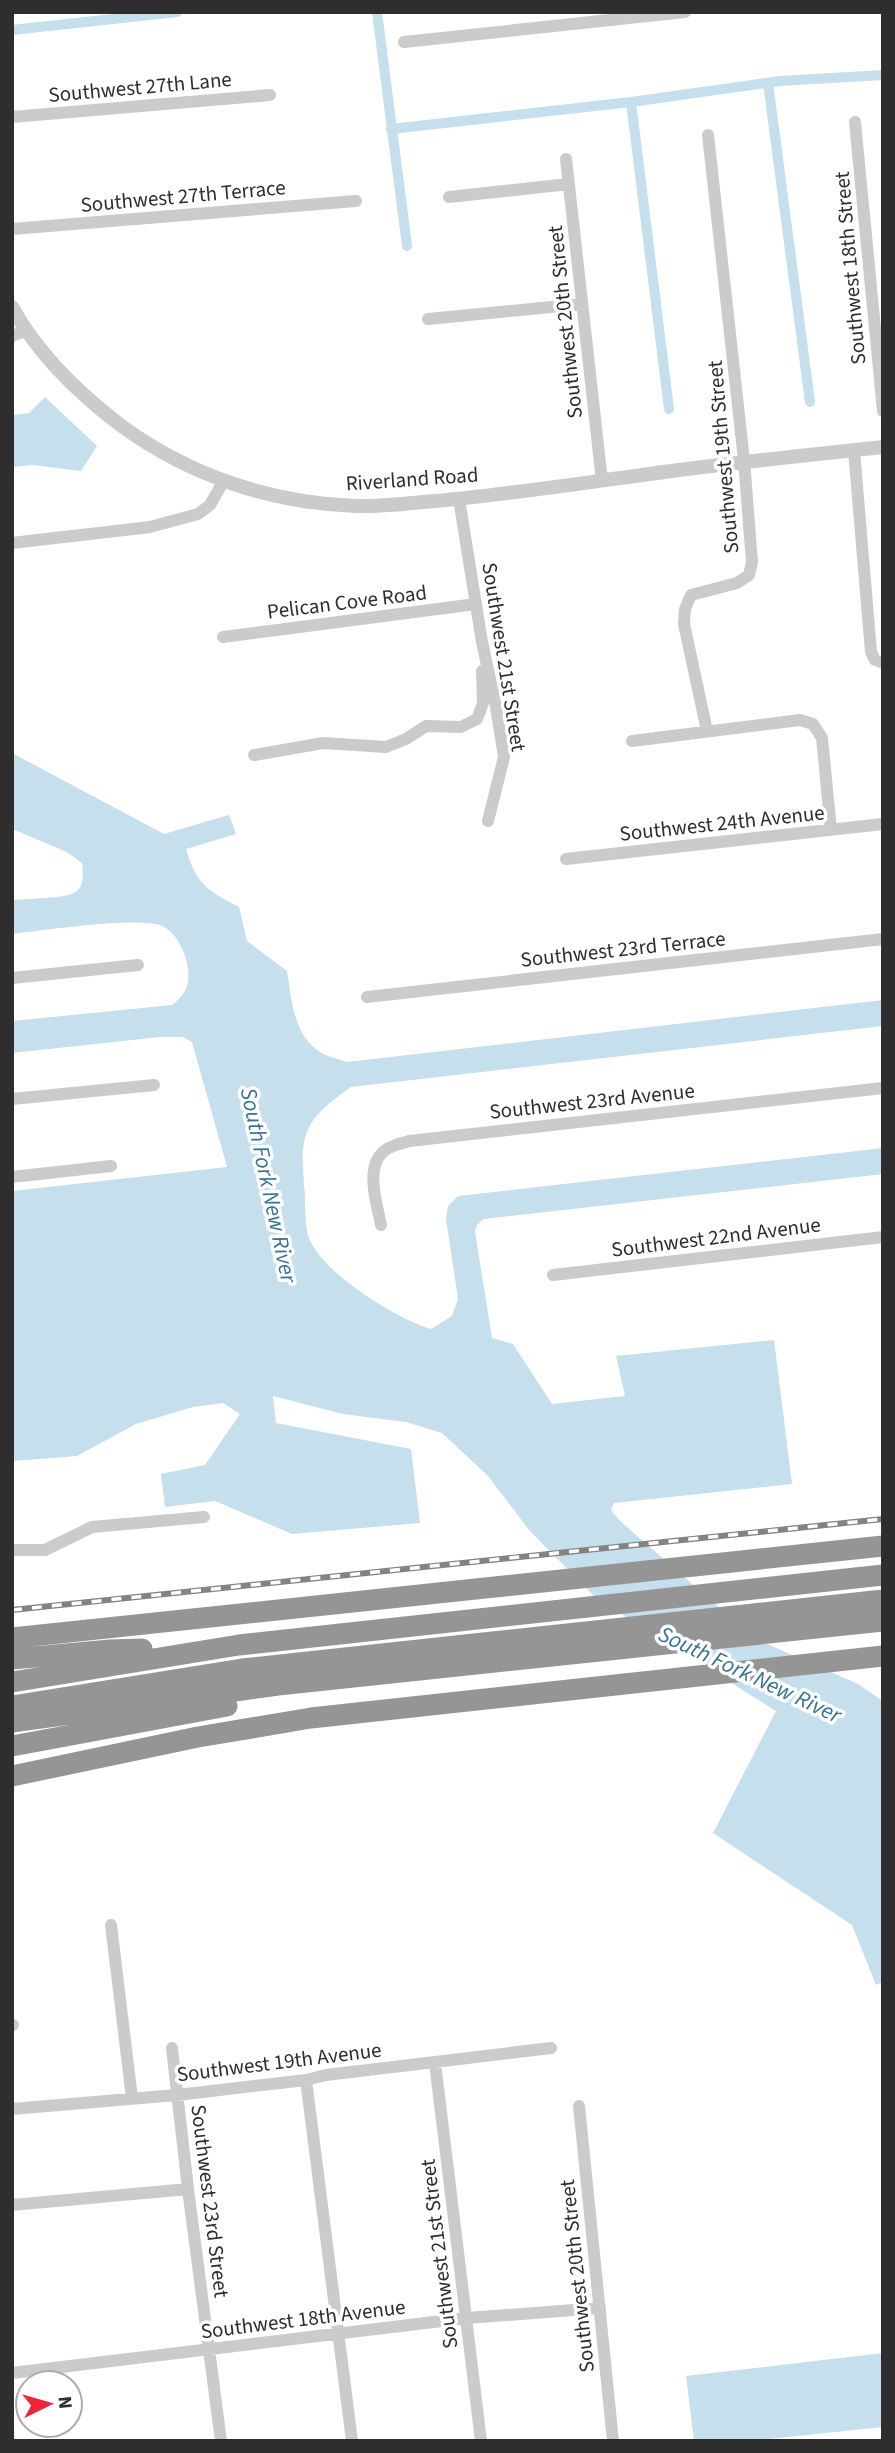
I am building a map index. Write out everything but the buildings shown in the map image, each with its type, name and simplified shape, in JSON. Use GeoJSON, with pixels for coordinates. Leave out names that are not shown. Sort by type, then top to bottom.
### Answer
{"type":"FeatureCollection","features":[{"type":"Feature","properties":{"kind":"highway"},"geometry":{"type":"LineString","coordinates":[[12,1638],[883,1546]]}},
{"type":"Feature","properties":{"kind":"highway"},"geometry":{"type":"LineString","coordinates":[[12,1706],[883,1575]]}},
{"type":"Feature","properties":{"kind":"highway"},"geometry":{"type":"LineString","coordinates":[[12,1722],[242,1672],[883,1587]]}},
{"type":"Feature","properties":{"kind":"highway"},"geometry":{"type":"LineString","coordinates":[[12,1746],[146,1720],[242,1672],[883,1600]]}},
{"type":"Feature","properties":{"kind":"highway"},"geometry":{"type":"LineString","coordinates":[[12,1659],[110,1650],[210,1648],[273,1699],[334,1679],[883,1621]]}},
{"type":"Feature","properties":{"kind":"highway"},"geometry":{"type":"LineString","coordinates":[[12,1682],[210,1648]]}},
{"type":"Feature","properties":{"kind":"highway"},"geometry":{"type":"LineString","coordinates":[[12,1776],[234,1730],[389,1708],[883,1656]]}},
{"type":"Feature","properties":{"kind":"highway"},"geometry":{"type":"LineString","coordinates":[[12,1690],[204,1657],[242,1672]]}},
{"type":"Feature","properties":{"kind":"street"},"geometry":{"type":"LineString","coordinates":[[404,43],[685,12]]}},
{"type":"Feature","properties":{"kind":"street","name":"Southwest 27th Lane"},"geometry":{"type":"LineString","coordinates":[[12,117],[271,95]]}},
{"type":"Feature","properties":{"kind":"street","name":"Southwest 18th Street"},"geometry":{"type":"LineString","coordinates":[[855,122],[883,411]]}},
{"type":"Feature","properties":{"kind":"street","name":"Southwest 19th Street"},"geometry":{"type":"LineString","coordinates":[[707,731],[684,624],[685,609],[691,595],[737,583],[749,575],[752,562],[744,460],[708,135]]}},
{"type":"Feature","properties":{"kind":"street","name":"Southwest 20th Street"},"geometry":{"type":"LineString","coordinates":[[566,159],[602,481]]}},
{"type":"Feature","properties":{"kind":"street"},"geometry":{"type":"LineString","coordinates":[[449,197],[569,184]]}},
{"type":"Feature","properties":{"kind":"street","name":"Southwest 27th Terrace"},"geometry":{"type":"LineString","coordinates":[[12,229],[356,201]]}},
{"type":"Feature","properties":{"kind":"street"},"geometry":{"type":"LineString","coordinates":[[428,319],[582,304]]}},
{"type":"Feature","properties":{"kind":"street","name":"Riverland Road"},"geometry":{"type":"LineString","coordinates":[[12,307],[19,333],[73,386],[143,441],[172,458],[223,481],[277,496],[358,506],[459,499],[744,460],[883,447]]}},
{"type":"Feature","properties":{"kind":"street"},"geometry":{"type":"LineString","coordinates":[[854,450],[871,652],[879,661]]}},
{"type":"Feature","properties":{"kind":"street"},"geometry":{"type":"LineString","coordinates":[[12,543],[150,527],[198,514],[210,505],[223,481]]}},
{"type":"Feature","properties":{"kind":"street","name":"Southwest 21st Street"},"geometry":{"type":"LineString","coordinates":[[459,499],[504,757],[488,821]]}},
{"type":"Feature","properties":{"kind":"street","name":"Pelican Cove Road"},"geometry":{"type":"LineString","coordinates":[[223,637],[476,604]]}},
{"type":"Feature","properties":{"kind":"street"},"geometry":{"type":"LineString","coordinates":[[254,755],[323,743],[386,747],[406,739],[426,726],[461,727],[477,719],[483,704],[482,642]]}},
{"type":"Feature","properties":{"kind":"street"},"geometry":{"type":"LineString","coordinates":[[632,741],[800,720],[813,724],[822,738],[831,830]]}},
{"type":"Feature","properties":{"kind":"street","name":"Southwest 24th Avenue"},"geometry":{"type":"LineString","coordinates":[[566,859],[883,824]]}},
{"type":"Feature","properties":{"kind":"street","name":"Southwest 23rd Terrace"},"geometry":{"type":"LineString","coordinates":[[368,997],[883,939]]}},
{"type":"Feature","properties":{"kind":"street"},"geometry":{"type":"LineString","coordinates":[[12,978],[138,965]]}},
{"type":"Feature","properties":{"kind":"street"},"geometry":{"type":"LineString","coordinates":[[12,1099],[154,1085]]}},
{"type":"Feature","properties":{"kind":"street","name":"Southwest 23rd Avenue"},"geometry":{"type":"LineString","coordinates":[[381,1226],[373,1184],[376,1163],[386,1149],[409,1141],[883,1088]]}},
{"type":"Feature","properties":{"kind":"street"},"geometry":{"type":"LineString","coordinates":[[12,1177],[111,1166]]}},
{"type":"Feature","properties":{"kind":"street","name":"Southwest 22nd Avenue"},"geometry":{"type":"LineString","coordinates":[[553,1275],[883,1237]]}},
{"type":"Feature","properties":{"kind":"street"},"geometry":{"type":"LineString","coordinates":[[12,1550],[45,1550],[92,1527],[204,1517]]}},
{"type":"Feature","properties":{"kind":"street"},"geometry":{"type":"LineString","coordinates":[[111,1925],[132,2098]]}},
{"type":"Feature","properties":{"kind":"street","name":"Southwest 23rd Street"},"geometry":{"type":"LineString","coordinates":[[172,2048],[222,2441]]}},
{"type":"Feature","properties":{"kind":"street","name":"Southwest 19th Avenue"},"geometry":{"type":"LineString","coordinates":[[12,2109],[177,2095],[551,2048]]}},
{"type":"Feature","properties":{"kind":"street","name":"Southwest 21st Street"},"geometry":{"type":"LineString","coordinates":[[435,2063],[481,2441]]}},
{"type":"Feature","properties":{"kind":"street"},"geometry":{"type":"LineString","coordinates":[[306,2080],[352,2441]]}},
{"type":"Feature","properties":{"kind":"street","name":"Southwest 20th Street"},"geometry":{"type":"LineString","coordinates":[[579,2106],[614,2441]]}},
{"type":"Feature","properties":{"kind":"street"},"geometry":{"type":"LineString","coordinates":[[12,2205],[188,2189]]}},
{"type":"Feature","properties":{"kind":"street","name":"Southwest 18th Avenue"},"geometry":{"type":"LineString","coordinates":[[12,2373],[467,2318],[600,2308]]}},
{"type":"Feature","properties":{"kind":"water"},"geometry":{"type":"Polygon","coordinates":[[[45,397],[97,446],[81,471],[32,465],[12,467],[12,415],[29,413],[45,397]]]}},
{"type":"Feature","properties":{"kind":"water","name":"South Fork New River"},"geometry":{"type":"Polygon","coordinates":[[[12,753],[164,834],[229,815],[236,834],[186,849],[194,871],[211,891],[239,907],[247,941],[287,971],[295,1016],[311,1045],[330,1057],[347,1062],[883,1000],[883,1026],[351,1087],[317,1115],[306,1134],[303,1155],[306,1226],[316,1251],[328,1265],[362,1293],[400,1316],[431,1329],[452,1316],[458,1299],[446,1219],[448,1206],[458,1196],[883,1148],[883,1174],[484,1219],[477,1225],[475,1232],[492,1338],[513,1344],[552,1404],[625,1396],[616,1356],[774,1340],[792,1484],[614,1503],[611,1510],[619,1520],[754,1638],[858,1684],[883,1701],[883,1982],[876,1985],[852,1925],[713,1833],[776,1711],[596,1598],[529,1530],[488,1476],[442,1433],[406,1422],[343,1414],[273,1396],[276,1423],[411,1449],[420,1523],[292,1534],[215,1501],[165,1507],[161,1474],[205,1465],[240,1414],[223,1403],[193,1407],[136,1424],[77,1456],[12,1461],[12,1191],[227,1167],[192,1042],[183,1037],[160,1037],[12,1053],[12,1021],[172,1005],[187,987],[188,970],[182,947],[176,938],[164,927],[153,924],[115,923],[12,934],[12,900],[69,895],[78,890],[83,876],[82,863],[67,852],[12,829],[12,753]]]}},
{"type":"Feature","properties":{"kind":"water"},"geometry":{"type":"Polygon","coordinates":[[[883,2353],[883,2427],[750,2441],[694,2441],[686,2376],[883,2353]]]}},
{"type":"Feature","properties":{"kind":"waterway"},"geometry":{"type":"LineString","coordinates":[[12,30],[177,12]]}},
{"type":"Feature","properties":{"kind":"waterway"},"geometry":{"type":"LineString","coordinates":[[377,12],[407,246]]}},
{"type":"Feature","properties":{"kind":"waterway"},"geometry":{"type":"LineString","coordinates":[[391,129],[631,102],[780,81],[883,75]]}},
{"type":"Feature","properties":{"kind":"waterway"},"geometry":{"type":"LineString","coordinates":[[768,83],[810,402]]}},
{"type":"Feature","properties":{"kind":"waterway"},"geometry":{"type":"LineString","coordinates":[[631,102],[669,409]]}},
{"type":"Feature","properties":{"kind":"railway"},"geometry":{"type":"LineString","coordinates":[[12,1610],[883,1519]]}}]}
